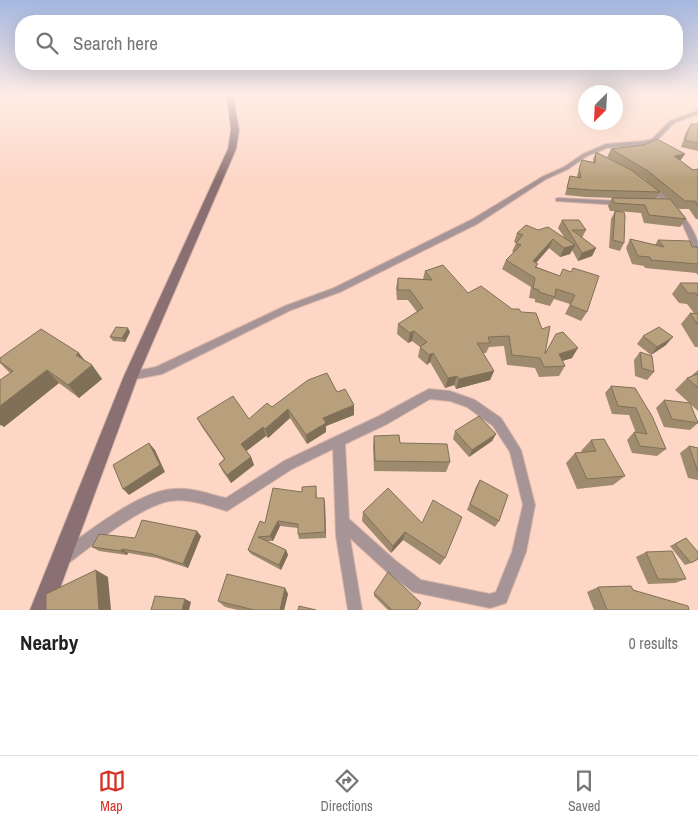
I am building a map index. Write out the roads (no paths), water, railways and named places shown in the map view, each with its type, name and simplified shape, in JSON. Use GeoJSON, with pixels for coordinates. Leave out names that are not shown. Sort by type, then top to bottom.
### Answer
{"type":"FeatureCollection","features":[{"type":"Feature","properties":{"kind":"main road"},"geometry":{"type":"LineString","coordinates":[[41,610],[131,376],[232,149],[234,124]]}},
{"type":"Feature","properties":{"kind":"street"},"geometry":{"type":"LineString","coordinates":[[131,376],[158,371],[288,308],[337,290],[474,222],[544,178],[566,168],[591,153],[606,146],[644,143],[654,140],[670,124]]}},
{"type":"Feature","properties":{"kind":"street"},"geometry":{"type":"LineString","coordinates":[[591,153],[600,157]]}},
{"type":"Feature","properties":{"kind":"street"},"geometry":{"type":"LineString","coordinates":[[646,186],[668,203],[686,224],[698,250]]}},
{"type":"Feature","properties":{"kind":"street"},"geometry":{"type":"LineString","coordinates":[[558,200],[632,203]]}},
{"type":"Feature","properties":{"kind":"street"},"geometry":{"type":"LineString","coordinates":[[659,204],[668,203]]}},
{"type":"Feature","properties":{"kind":"street"},"geometry":{"type":"LineString","coordinates":[[59,561],[140,506],[170,494],[201,498],[227,505],[288,465],[339,442],[429,394],[450,396],[471,403],[497,422],[515,450],[529,505],[519,552],[501,598],[490,601],[418,587],[372,550],[342,522]]}},
{"type":"Feature","properties":{"kind":"street"},"geometry":{"type":"LineString","coordinates":[[339,442],[342,536],[355,610]]}}]}
